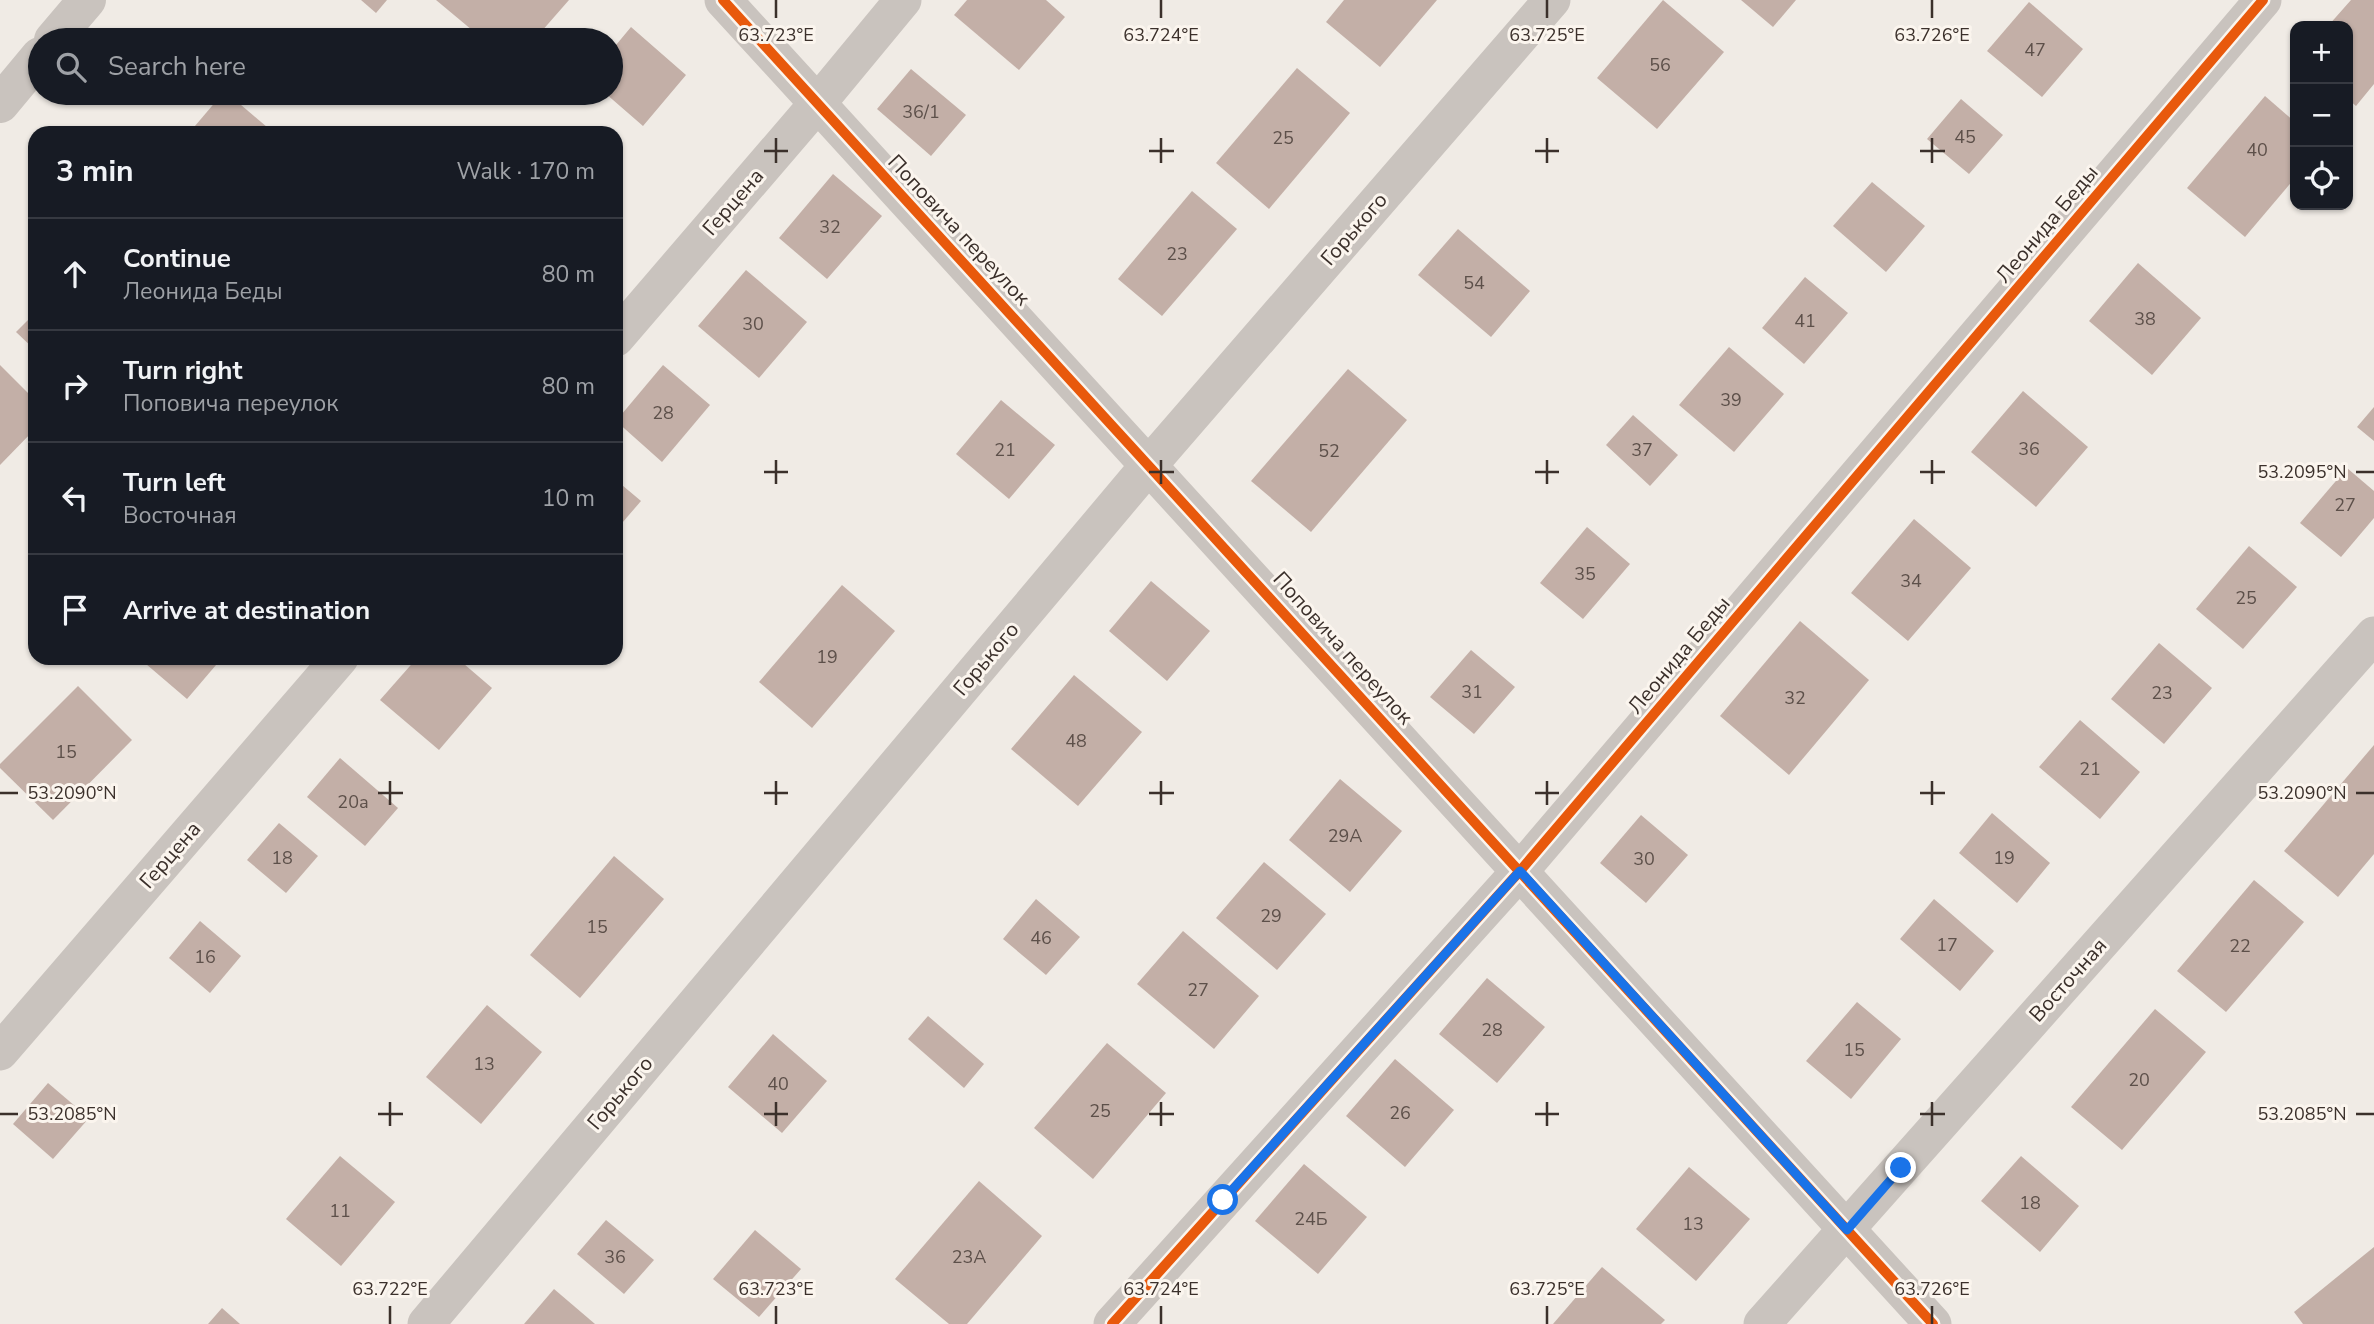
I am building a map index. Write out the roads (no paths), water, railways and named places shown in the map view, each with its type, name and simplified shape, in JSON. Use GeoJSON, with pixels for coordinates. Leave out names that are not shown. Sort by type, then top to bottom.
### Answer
{"type":"FeatureCollection","features":[{"type":"Feature","properties":{"kind":"street"},"geometry":{"type":"LineString","coordinates":[[63,28],[87,0]]}},
{"type":"Feature","properties":{"kind":"street","name":"Поповича переулок"},"geometry":{"type":"LineString","coordinates":[[723,0],[1933,1324]]}},
{"type":"Feature","properties":{"kind":"street","name":"Герцена"},"geometry":{"type":"LineString","coordinates":[[623,330],[903,0]]}},
{"type":"Feature","properties":{"kind":"street","name":"Горького"},"geometry":{"type":"LineString","coordinates":[[426,1324],[1149,465],[1552,0]]}},
{"type":"Feature","properties":{"kind":"street","name":"Леонида Беды"},"geometry":{"type":"LineString","coordinates":[[1112,1324],[1520,871],[2263,0]]}},
{"type":"Feature","properties":{"kind":"street"},"geometry":{"type":"LineString","coordinates":[[0,104],[28,70]]}},
{"type":"Feature","properties":{"kind":"street","name":"Восточная"},"geometry":{"type":"LineString","coordinates":[[1762,1324],[2374,635]]}},
{"type":"Feature","properties":{"kind":"street","name":"Герцена"},"geometry":{"type":"LineString","coordinates":[[0,1052],[334,665]]}}]}
